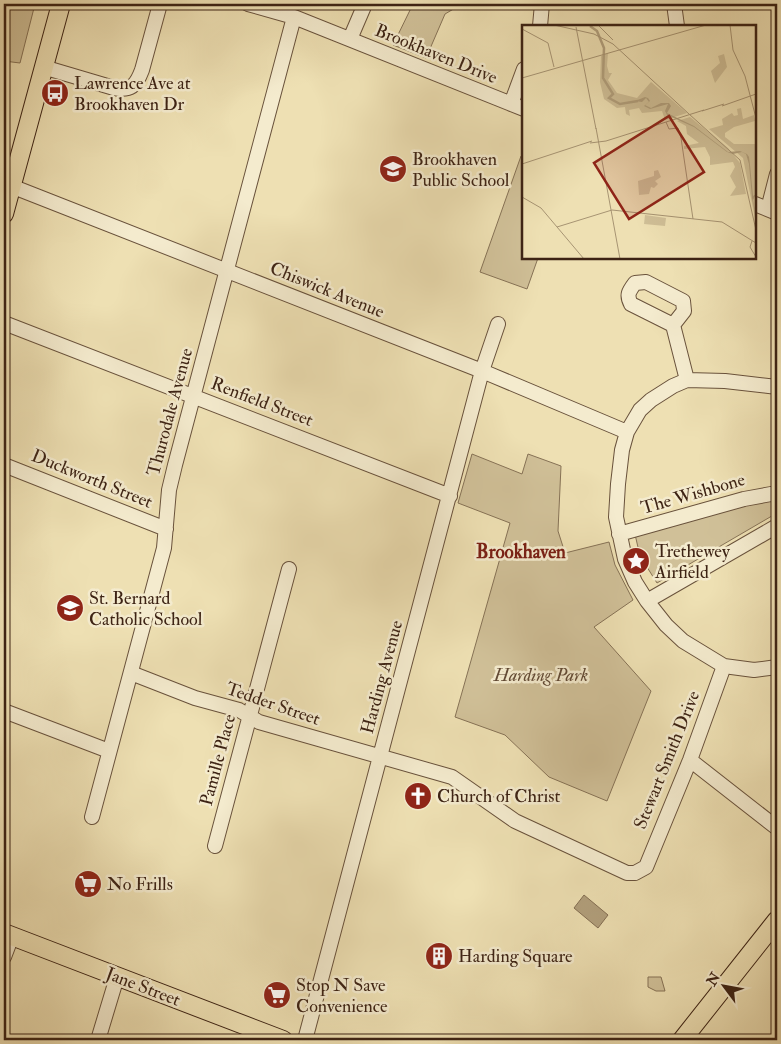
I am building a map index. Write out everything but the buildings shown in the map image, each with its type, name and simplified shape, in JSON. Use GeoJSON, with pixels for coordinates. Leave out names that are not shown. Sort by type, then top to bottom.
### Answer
{"type":"FeatureCollection","features":[{"type":"Feature","properties":{"kind":"main road"},"geometry":{"type":"LineString","coordinates":[[4,214],[60,4]]}},
{"type":"Feature","properties":{"kind":"main road"},"geometry":{"type":"LineString","coordinates":[[682,1040],[777,920]]}},
{"type":"Feature","properties":{"kind":"main road","name":"Jane Street"},"geometry":{"type":"LineString","coordinates":[[8,934],[283,1040]]}},
{"type":"Feature","properties":{"kind":"street"},"geometry":{"type":"LineString","coordinates":[[43,67],[114,88],[125,90],[133,86],[139,79],[142,70],[160,4]]}},
{"type":"Feature","properties":{"kind":"street","name":"Brookhaven Drive"},"geometry":{"type":"LineString","coordinates":[[248,4],[294,17],[517,107]]}},
{"type":"Feature","properties":{"kind":"street"},"geometry":{"type":"LineString","coordinates":[[350,39],[365,4]]}},
{"type":"Feature","properties":{"kind":"street"},"geometry":{"type":"LineString","coordinates":[[540,25],[542,4]]}},
{"type":"Feature","properties":{"kind":"street"},"geometry":{"type":"LineString","coordinates":[[674,4],[677,25]]}},
{"type":"Feature","properties":{"kind":"street","name":"Thurodale Avenue"},"geometry":{"type":"LineString","coordinates":[[92,817],[164,548],[169,490],[294,17]]}},
{"type":"Feature","properties":{"kind":"street"},"geometry":{"type":"LineString","coordinates":[[517,107],[522,80]]}},
{"type":"Feature","properties":{"kind":"street"},"geometry":{"type":"LineString","coordinates":[[756,204],[773,211],[777,174]]}},
{"type":"Feature","properties":{"kind":"street","name":"Chiswick Avenue"},"geometry":{"type":"LineString","coordinates":[[11,186],[482,371],[627,432]]}},
{"type":"Feature","properties":{"kind":"street","name":"Renfield Street"},"geometry":{"type":"LineString","coordinates":[[4,323],[450,496]]}},
{"type":"Feature","properties":{"kind":"street","name":"Harding Avenue"},"geometry":{"type":"LineString","coordinates":[[305,1040],[482,371],[498,324]]}},
{"type":"Feature","properties":{"kind":"street"},"geometry":{"type":"LineString","coordinates":[[673,325],[687,380]]}},
{"type":"Feature","properties":{"kind":"street"},"geometry":{"type":"LineString","coordinates":[[777,387],[725,381],[687,380],[673,386],[651,400],[640,410],[627,432],[622,450],[616,517],[625,559],[635,582],[666,625],[683,640],[724,666],[754,670],[777,668]]}},
{"type":"Feature","properties":{"kind":"street","name":"Duckworth Street"},"geometry":{"type":"LineString","coordinates":[[4,465],[166,529]]}},
{"type":"Feature","properties":{"kind":"street","name":"The Wishbone"},"geometry":{"type":"LineString","coordinates":[[620,534],[744,499],[771,494],[777,496]]}},
{"type":"Feature","properties":{"kind":"street"},"geometry":{"type":"LineString","coordinates":[[647,601],[777,526]]}},
{"type":"Feature","properties":{"kind":"street","name":"Pamille Place"},"geometry":{"type":"LineString","coordinates":[[215,846],[289,569]]}},
{"type":"Feature","properties":{"kind":"street","name":"Stewart Smith Drive"},"geometry":{"type":"LineString","coordinates":[[646,867],[690,760],[724,666]]}},
{"type":"Feature","properties":{"kind":"street","name":"Tedder Street"},"geometry":{"type":"LineString","coordinates":[[131,673],[195,698],[239,710],[259,722],[452,777],[515,821],[627,873],[635,873],[646,867]]}},
{"type":"Feature","properties":{"kind":"street"},"geometry":{"type":"LineString","coordinates":[[4,711],[109,751]]}},
{"type":"Feature","properties":{"kind":"street"},"geometry":{"type":"LineString","coordinates":[[690,760],[777,828]]}},
{"type":"Feature","properties":{"kind":"street"},"geometry":{"type":"LineString","coordinates":[[4,957],[8,934]]}},
{"type":"Feature","properties":{"kind":"street"},"geometry":{"type":"LineString","coordinates":[[98,1040],[116,977]]}},
{"type":"Feature","properties":{"kind":"green space"},"geometry":{"type":"Polygon","coordinates":[[[4,4],[35,4],[20,63],[4,61],[4,4]]]}},
{"type":"Feature","properties":{"kind":"green space"},"geometry":{"type":"Polygon","coordinates":[[[413,4],[462,4],[445,14],[426,58],[393,45],[413,4]]]}},
{"type":"Feature","properties":{"kind":"green space"},"geometry":{"type":"Polygon","coordinates":[[[522,156],[522,259],[538,259],[527,289],[480,272],[522,156]]]}},
{"type":"Feature","properties":{"kind":"green space","name":"Harding Park"},"geometry":{"type":"Polygon","coordinates":[[[472,454],[522,474],[528,454],[561,466],[558,531],[565,553],[609,542],[615,565],[633,600],[594,627],[651,691],[607,801],[549,777],[505,735],[455,717],[510,523],[458,503],[472,454]]]}},
{"type":"Feature","properties":{"kind":"green space"},"geometry":{"type":"Polygon","coordinates":[[[768,497],[777,499],[777,513],[657,583],[640,556],[634,530],[768,497]]]}},
{"type":"Feature","properties":{"kind":"green space"},"geometry":{"type":"Polygon","coordinates":[[[648,977],[661,977],[665,991],[656,991],[648,987],[648,977]]]}},
{"type":"Feature","properties":{"kind":"shaded area"},"geometry":{"type":"Polygon","coordinates":[[[584,895],[608,915],[598,928],[574,908],[584,895]]]}},
{"type":"Feature","properties":{"kind":"place","name":"Lawrence Ave at Brookhaven Dr"},"geometry":{"type":"Point","coordinates":[55,93]}},
{"type":"Feature","properties":{"kind":"place","name":"Brookhaven Public School"},"geometry":{"type":"Point","coordinates":[393,169]}},
{"type":"Feature","properties":{"kind":"place","name":"Trethewey Airfield"},"geometry":{"type":"Point","coordinates":[636,561]}},
{"type":"Feature","properties":{"kind":"place","name":"St. Bernard Catholic School"},"geometry":{"type":"Point","coordinates":[70,608]}},
{"type":"Feature","properties":{"kind":"place","name":"Church of Christ"},"geometry":{"type":"Point","coordinates":[418,796]}},
{"type":"Feature","properties":{"kind":"place","name":"No Frills"},"geometry":{"type":"Point","coordinates":[88,884]}},
{"type":"Feature","properties":{"kind":"place","name":"Harding Square"},"geometry":{"type":"Point","coordinates":[439,956]}},
{"type":"Feature","properties":{"kind":"place","name":"Stop N Save Convenience"},"geometry":{"type":"Point","coordinates":[277,995]}},
{"type":"Feature","properties":{"kind":"district","name":"Brookhaven"},"geometry":{"type":"Point","coordinates":[521,552]}}]}
